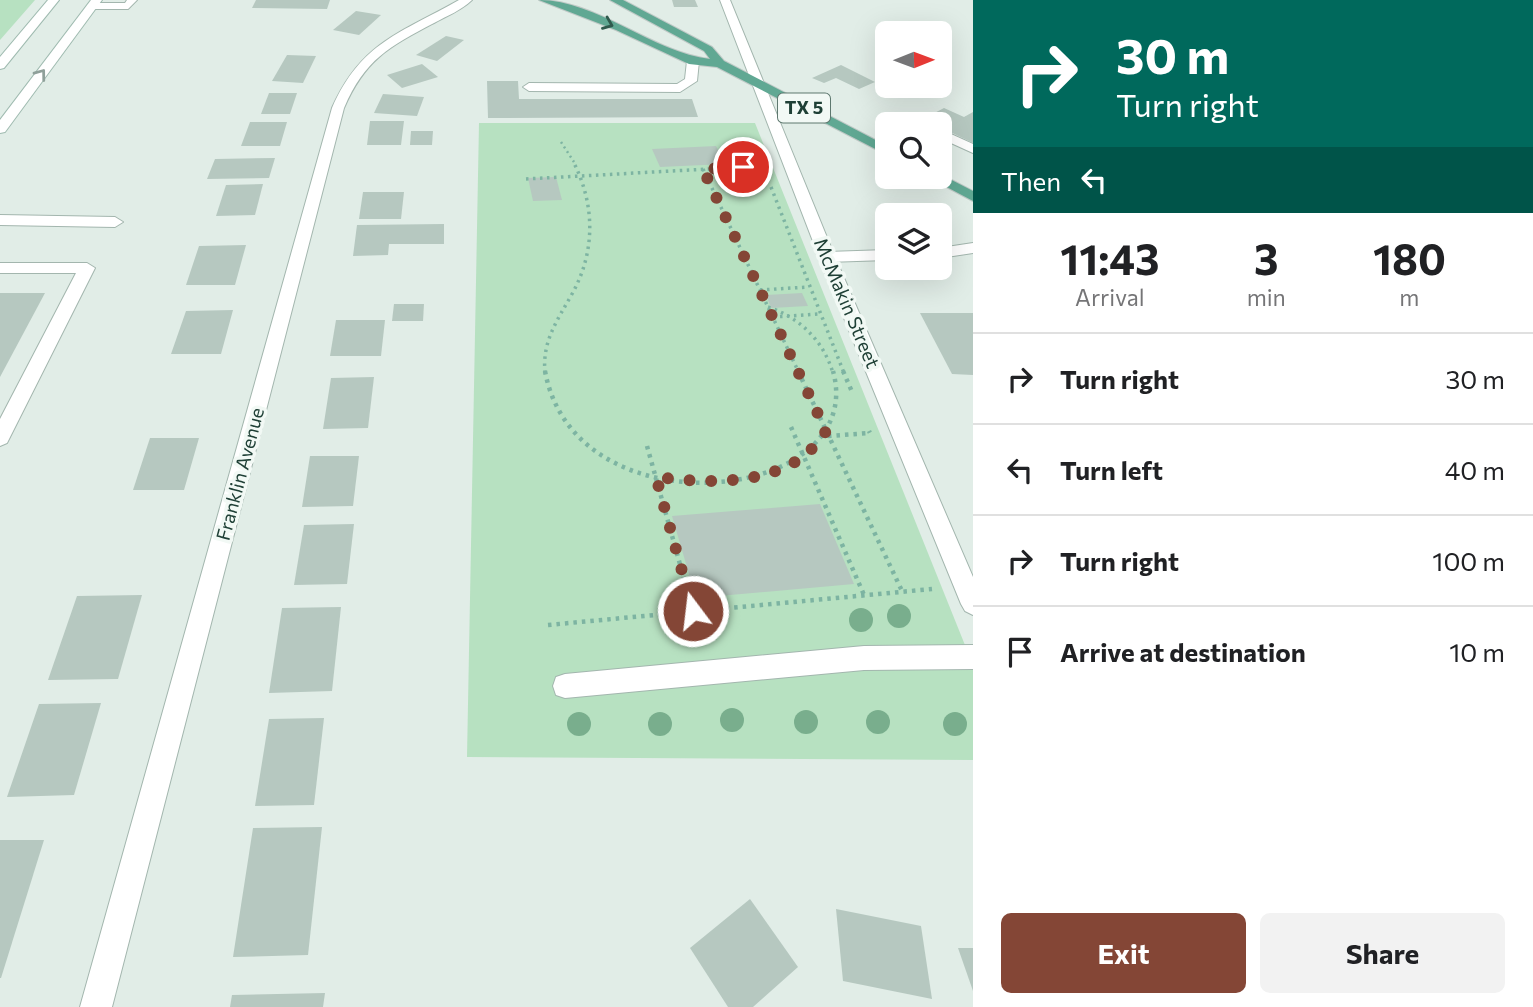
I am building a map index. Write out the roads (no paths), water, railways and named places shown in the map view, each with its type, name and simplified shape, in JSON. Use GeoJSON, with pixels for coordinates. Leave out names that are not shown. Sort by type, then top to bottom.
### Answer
{"type":"FeatureCollection","features":[{"type":"Feature","properties":{"kind":"main road","name":"TX 5"},"geometry":{"type":"LineString","coordinates":[[544,0],[693,61],[720,64],[875,142]]}},
{"type":"Feature","properties":{"kind":"main road","name":"TX 5"},"geometry":{"type":"LineString","coordinates":[[615,0],[708,49],[720,64]]}},
{"type":"Feature","properties":{"kind":"main road"},"geometry":{"type":"LineString","coordinates":[[952,186],[973,197]]}},
{"type":"Feature","properties":{"kind":"street"},"geometry":{"type":"LineString","coordinates":[[0,65],[54,0]]}},
{"type":"Feature","properties":{"kind":"street"},"geometry":{"type":"LineString","coordinates":[[0,129],[95,3],[128,6],[132,0]]}},
{"type":"Feature","properties":{"kind":"street","name":"McMakin Street"},"geometry":{"type":"LineString","coordinates":[[725,0],[827,257],[973,604]]}},
{"type":"Feature","properties":{"kind":"street","name":"Franklin Avenue"},"geometry":{"type":"LineString","coordinates":[[96,1007],[338,108],[349,83],[364,63],[464,1]]}},
{"type":"Feature","properties":{"kind":"street"},"geometry":{"type":"LineString","coordinates":[[529,87],[680,88],[691,81],[693,61]]}},
{"type":"Feature","properties":{"kind":"street"},"geometry":{"type":"LineString","coordinates":[[952,139],[973,149]]}},
{"type":"Feature","properties":{"kind":"street"},"geometry":{"type":"LineString","coordinates":[[0,220],[115,222]]}},
{"type":"Feature","properties":{"kind":"street"},"geometry":{"type":"LineString","coordinates":[[952,252],[973,248]]}},
{"type":"Feature","properties":{"kind":"street"},"geometry":{"type":"LineString","coordinates":[[827,257],[875,255]]}},
{"type":"Feature","properties":{"kind":"street"},"geometry":{"type":"LineString","coordinates":[[0,268],[87,268],[0,438]]}},
{"type":"Feature","properties":{"kind":"street"},"geometry":{"type":"LineString","coordinates":[[565,686],[864,658],[973,657]]}}]}
